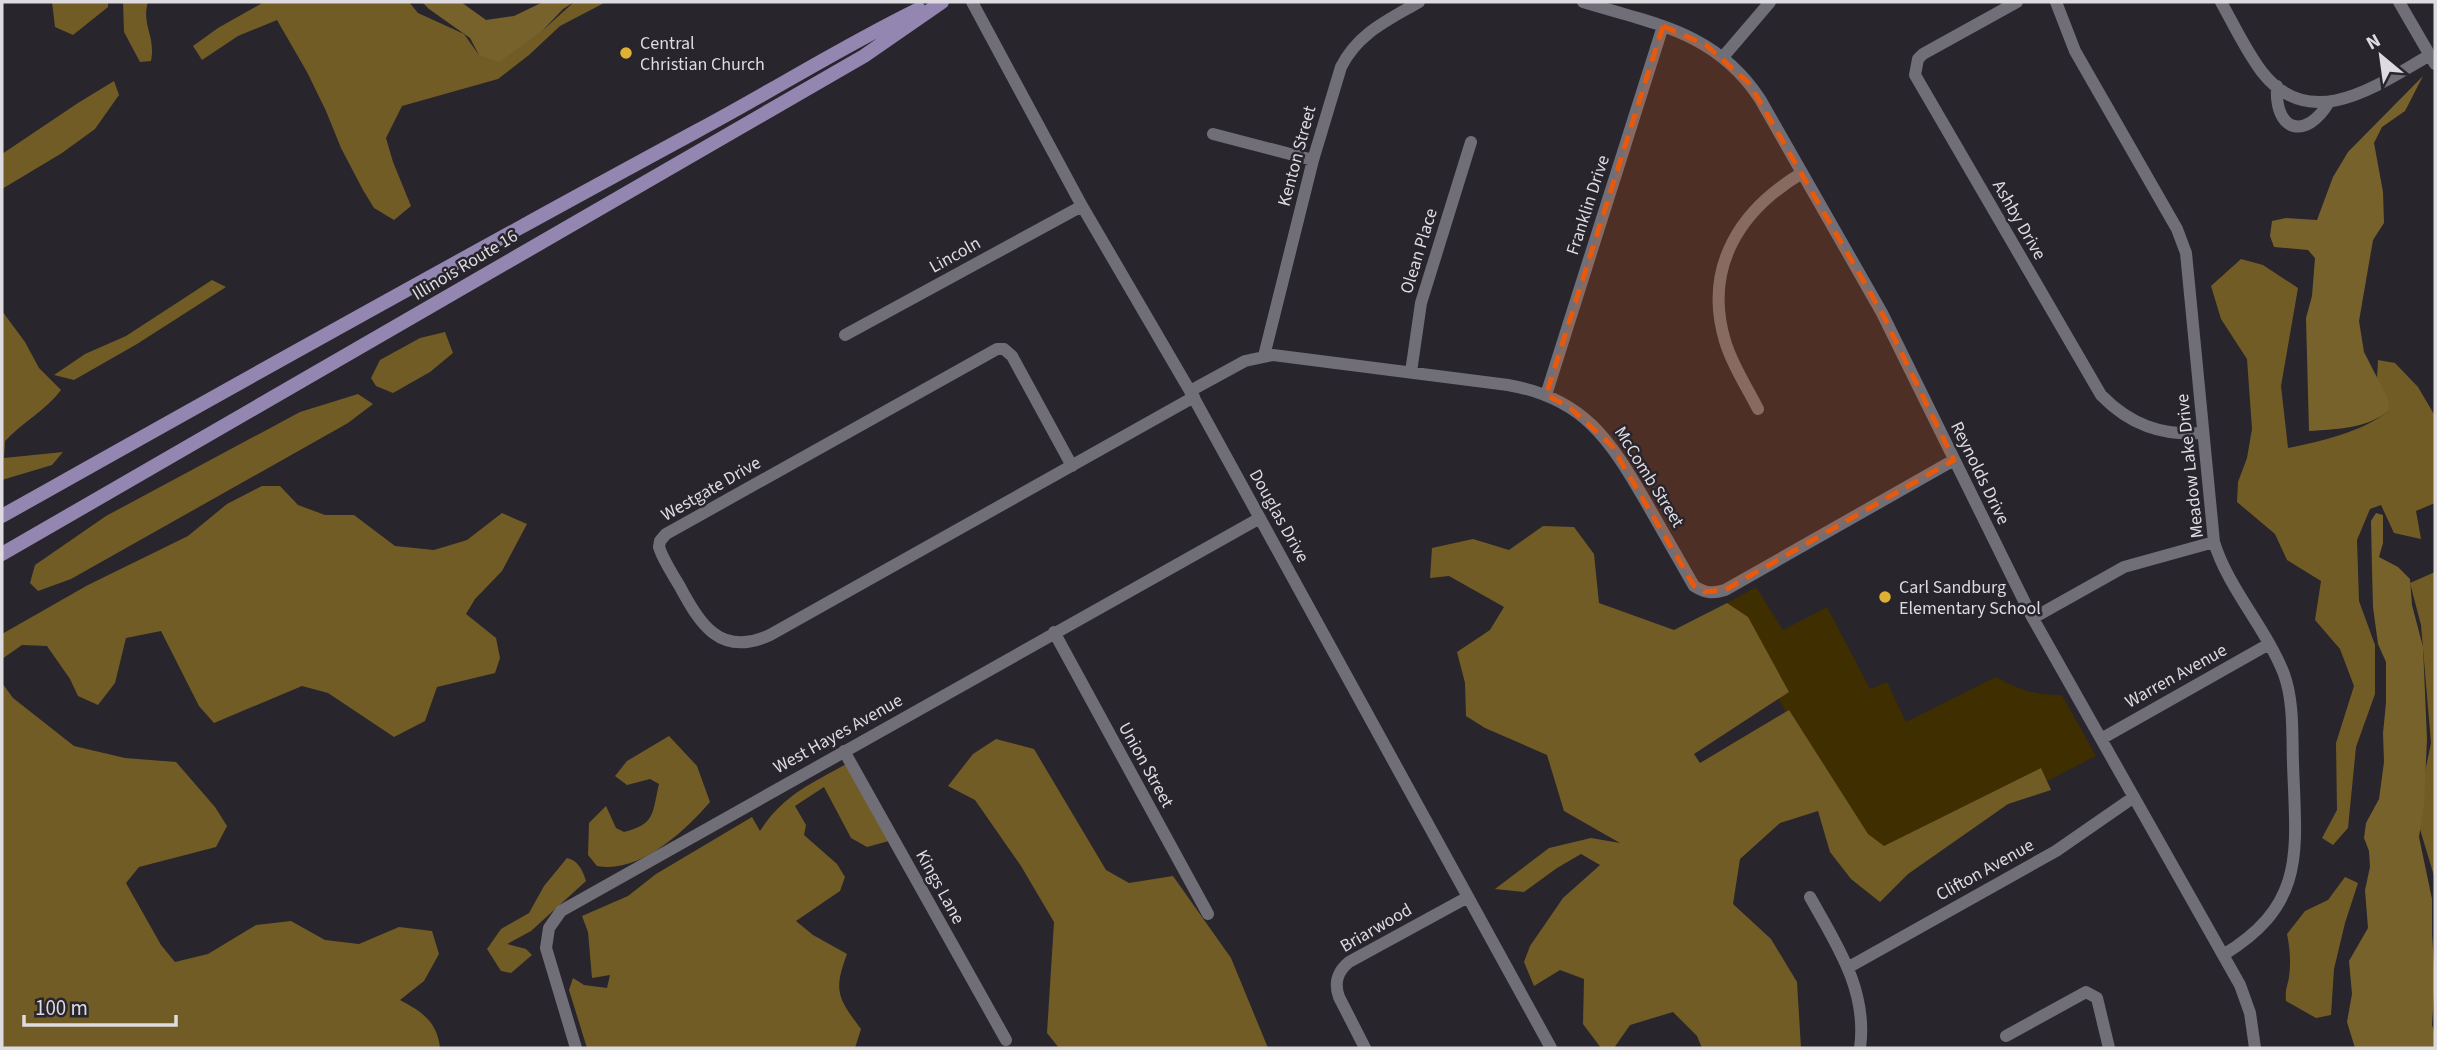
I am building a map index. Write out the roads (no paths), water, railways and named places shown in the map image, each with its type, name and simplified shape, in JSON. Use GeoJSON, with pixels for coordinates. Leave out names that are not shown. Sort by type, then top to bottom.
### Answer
{"type":"FeatureCollection","features":[{"type":"Feature","properties":{"kind":"main road","name":"Illinois Route 16"},"geometry":{"type":"LineString","coordinates":[[2,516],[425,278],[715,121],[855,40],[933,2]]}},
{"type":"Feature","properties":{"kind":"main road","name":"Illinois Route 16"},"geometry":{"type":"LineString","coordinates":[[2,554],[864,56],[942,2]]}},
{"type":"Feature","properties":{"kind":"street","name":"Douglas Drive"},"geometry":{"type":"LineString","coordinates":[[972,2],[1082,206],[1192,394],[1551,1048]]}},
{"type":"Feature","properties":{"kind":"street","name":"Kenton Street"},"geometry":{"type":"LineString","coordinates":[[1264,356],[1313,160],[1341,66],[1347,54],[1365,34],[1419,2]]}},
{"type":"Feature","properties":{"kind":"street","name":"Reynolds Drive"},"geometry":{"type":"LineString","coordinates":[[1583,2],[1663,26],[1698,41],[1723,57],[1749,83],[1882,313],[2033,618],[2246,998],[2255,1048]]}},
{"type":"Feature","properties":{"kind":"street"},"geometry":{"type":"LineString","coordinates":[[1723,57],[1770,2]]}},
{"type":"Feature","properties":{"kind":"street","name":"Ashby Drive"},"geometry":{"type":"LineString","coordinates":[[2017,2],[1923,54],[1918,59],[1916,75],[2101,395],[2113,408],[2140,425],[2173,434],[2203,433]]}},
{"type":"Feature","properties":{"kind":"street","name":"Meadow Lake Drive"},"geometry":{"type":"LineString","coordinates":[[2056,2],[2075,51],[2177,229],[2183,245],[2189,268],[2214,542],[2269,644],[2289,694],[2294,862],[2284,894],[2276,909],[2252,936],[2223,955]]}},
{"type":"Feature","properties":{"kind":"street"},"geometry":{"type":"LineString","coordinates":[[2221,2],[2259,67],[2277,86],[2301,99],[2329,102],[2358,96],[2433,60],[2399,2]]}},
{"type":"Feature","properties":{"kind":"street","name":"Franklin Drive"},"geometry":{"type":"LineString","coordinates":[[1546,395],[1663,26]]}},
{"type":"Feature","properties":{"kind":"street"},"geometry":{"type":"LineString","coordinates":[[2277,86],[2277,109],[2286,122],[2294,126],[2305,127],[2313,123],[2321,117],[2329,102]]}},
{"type":"Feature","properties":{"kind":"street"},"geometry":{"type":"LineString","coordinates":[[1213,134],[1313,160]]}},
{"type":"Feature","properties":{"kind":"street","name":"Olean Place"},"geometry":{"type":"LineString","coordinates":[[1410,372],[1424,292],[1471,142]]}},
{"type":"Feature","properties":{"kind":"street"},"geometry":{"type":"LineString","coordinates":[[1758,410],[1725,341],[1720,321],[1720,281],[1730,247],[1748,216],[1773,191],[1802,173]]}},
{"type":"Feature","properties":{"kind":"street","name":"Lincoln"},"geometry":{"type":"LineString","coordinates":[[845,335],[1082,206]]}},
{"type":"Feature","properties":{"kind":"street","name":"Westgate Drive"},"geometry":{"type":"LineString","coordinates":[[1072,466],[1012,356],[1004,349],[997,349],[666,534],[659,547],[701,624],[720,637],[732,641],[755,641],[1072,466],[1192,394]]}},
{"type":"Feature","properties":{"kind":"street","name":"McComb Street"},"geometry":{"type":"LineString","coordinates":[[1192,394],[1239,364],[1264,356],[1287,356],[1508,385],[1546,395],[1585,418],[1611,445],[1694,586],[1704,592],[1715,593],[1954,460]]}},
{"type":"Feature","properties":{"kind":"street","name":"West Hayes Avenue"},"geometry":{"type":"LineString","coordinates":[[576,1048],[546,948],[546,937],[554,918],[570,905],[1260,517]]}},
{"type":"Feature","properties":{"kind":"street"},"geometry":{"type":"LineString","coordinates":[[2033,618],[2123,566],[2214,542]]}},
{"type":"Feature","properties":{"kind":"street","name":"Union Street"},"geometry":{"type":"LineString","coordinates":[[1054,632],[1208,914]]}},
{"type":"Feature","properties":{"kind":"street","name":"Warren Avenue"},"geometry":{"type":"LineString","coordinates":[[2101,738],[2269,644]]}},
{"type":"Feature","properties":{"kind":"street","name":"Kings Lane"},"geometry":{"type":"LineString","coordinates":[[844,751],[1006,1040]]}},
{"type":"Feature","properties":{"kind":"street","name":"Clifton Avenue"},"geometry":{"type":"LineString","coordinates":[[1849,967],[2056,850],[2134,797]]}},
{"type":"Feature","properties":{"kind":"street","name":"Briarwood"},"geometry":{"type":"LineString","coordinates":[[1365,1048],[1336,989],[1339,974],[1349,962],[1468,897]]}},
{"type":"Feature","properties":{"kind":"street"},"geometry":{"type":"LineString","coordinates":[[1810,897],[1849,967],[1861,1010],[1860,1048]]}},
{"type":"Feature","properties":{"kind":"street"},"geometry":{"type":"LineString","coordinates":[[2006,1036],[2086,992],[2097,998],[2109,1048]]}},
{"type":"Feature","properties":{"kind":"place","name":"Central Christian Church"},"geometry":{"type":"Point","coordinates":[626,53]}},
{"type":"Feature","properties":{"kind":"place","name":"Carl Sandburg Elementary School"},"geometry":{"type":"Point","coordinates":[1885,597]}}]}
